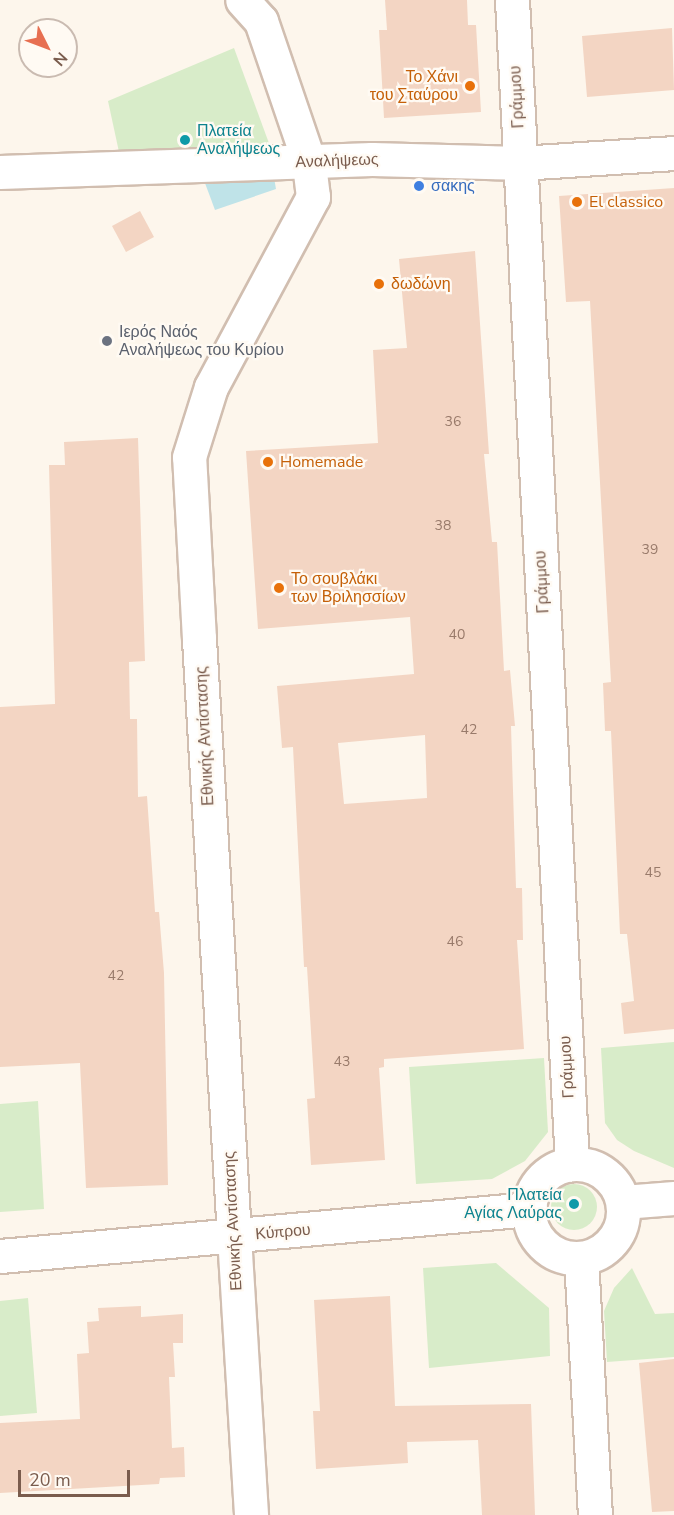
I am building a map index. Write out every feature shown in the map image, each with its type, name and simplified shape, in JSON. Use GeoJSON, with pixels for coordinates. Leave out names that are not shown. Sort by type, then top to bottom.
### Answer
{"type":"FeatureCollection","features":[{"type":"Feature","properties":{"kind":"street","name":"Εθνικής Αντίστασης"},"geometry":{"type":"LineString","coordinates":[[242,0],[261,21],[309,162],[313,197],[211,387],[189,458],[251,1515]]}},
{"type":"Feature","properties":{"kind":"street","name":"Γράμμου"},"geometry":{"type":"LineString","coordinates":[[512,0],[572,1164]]}},
{"type":"Feature","properties":{"kind":"street","name":"Αναλήψεως"},"geometry":{"type":"LineString","coordinates":[[0,172],[309,162],[520,163],[674,153]]}},
{"type":"Feature","properties":{"kind":"street"},"geometry":{"type":"LineString","coordinates":[[572,1164],[599,1169],[618,1189],[623,1202],[622,1221],[614,1239],[599,1252],[581,1258],[551,1250],[531,1225],[532,1196],[547,1174],[572,1164]]}},
{"type":"Feature","properties":{"kind":"street"},"geometry":{"type":"LineString","coordinates":[[623,1202],[674,1198]]}},
{"type":"Feature","properties":{"kind":"street","name":"Κύπρου"},"geometry":{"type":"LineString","coordinates":[[0,1256],[530,1209]]}},
{"type":"Feature","properties":{"kind":"street"},"geometry":{"type":"LineString","coordinates":[[581,1258],[594,1515]]}},
{"type":"Feature","properties":{"kind":"green space"},"geometry":{"type":"Polygon","coordinates":[[[234,48],[270,146],[119,152],[108,101],[234,48]]]}},
{"type":"Feature","properties":{"kind":"green space"},"geometry":{"type":"Polygon","coordinates":[[[674,1042],[674,1168],[634,1151],[617,1140],[605,1123],[601,1048],[674,1042]]]}},
{"type":"Feature","properties":{"kind":"green space"},"geometry":{"type":"Polygon","coordinates":[[[544,1058],[548,1132],[525,1161],[492,1179],[416,1184],[409,1067],[544,1058]]]}},
{"type":"Feature","properties":{"kind":"green space"},"geometry":{"type":"Polygon","coordinates":[[[38,1101],[44,1209],[0,1212],[0,1104],[38,1101]]]}},
{"type":"Feature","properties":{"kind":"green space","name":"Πλατεία Αγίας Λαύρας"},"geometry":{"type":"Polygon","coordinates":[[[574,1184],[583,1185],[590,1191],[596,1198],[596,1216],[590,1223],[583,1229],[574,1230],[565,1229],[558,1223],[552,1216],[551,1207],[552,1198],[558,1191],[565,1185],[574,1184]]]}},
{"type":"Feature","properties":{"kind":"green space"},"geometry":{"type":"Polygon","coordinates":[[[496,1263],[549,1308],[550,1356],[429,1368],[423,1268],[496,1263]]]}},
{"type":"Feature","properties":{"kind":"green space"},"geometry":{"type":"Polygon","coordinates":[[[632,1268],[655,1314],[674,1313],[674,1357],[607,1362],[604,1311],[614,1288],[632,1268]]]}},
{"type":"Feature","properties":{"kind":"green space"},"geometry":{"type":"Polygon","coordinates":[[[28,1298],[37,1413],[0,1416],[0,1301],[28,1298]]]}},
{"type":"Feature","properties":{"kind":"water"},"geometry":{"type":"Polygon","coordinates":[[[273,172],[276,189],[215,210],[202,175],[273,172]]]}},
{"type":"Feature","properties":{"kind":"building"},"geometry":{"type":"Polygon","coordinates":[[[385,0],[467,0],[468,25],[476,25],[481,112],[384,118],[379,30],[387,30],[385,0]]]}},
{"type":"Feature","properties":{"kind":"building"},"geometry":{"type":"Polygon","coordinates":[[[672,28],[674,90],[587,97],[582,36],[672,28]]]}},
{"type":"Feature","properties":{"kind":"building"},"geometry":{"type":"Polygon","coordinates":[[[674,188],[674,1029],[624,1034],[621,1003],[634,1001],[627,934],[620,934],[611,731],[605,731],[603,683],[611,682],[590,301],[566,302],[559,196],[674,188]]]}},
{"type":"Feature","properties":{"kind":"building"},"geometry":{"type":"Polygon","coordinates":[[[140,211],[154,237],[126,252],[112,226],[140,211]]]}},
{"type":"Feature","properties":{"kind":"building"},"geometry":{"type":"Polygon","coordinates":[[[475,251],[489,454],[484,454],[492,542],[497,542],[504,671],[510,670],[515,726],[511,726],[516,888],[522,888],[523,940],[517,940],[524,1049],[384,1059],[384,1067],[379,1068],[385,1160],[311,1165],[307,1099],[315,1098],[307,967],[304,967],[293,747],[282,748],[277,686],[414,674],[410,617],[258,629],[246,451],[378,443],[373,350],[407,348],[399,259],[475,251]],[[425,735],[338,743],[344,804],[427,798],[425,735]]]}},
{"type":"Feature","properties":{"kind":"building"},"geometry":{"type":"Polygon","coordinates":[[[138,438],[145,661],[129,662],[130,719],[137,719],[138,797],[147,796],[155,912],[159,912],[164,973],[168,1185],[86,1188],[80,1063],[0,1067],[0,707],[55,704],[49,465],[65,465],[64,442],[138,438]]]}},
{"type":"Feature","properties":{"kind":"building"},"geometry":{"type":"Polygon","coordinates":[[[390,1296],[395,1406],[531,1404],[535,1515],[482,1515],[478,1440],[407,1442],[408,1463],[316,1469],[313,1411],[320,1411],[314,1300],[390,1296]]]}},
{"type":"Feature","properties":{"kind":"building"},"geometry":{"type":"Polygon","coordinates":[[[141,1306],[141,1317],[183,1314],[183,1343],[173,1343],[175,1377],[169,1377],[172,1448],[184,1447],[185,1477],[160,1478],[159,1484],[0,1493],[0,1423],[80,1419],[77,1354],[89,1353],[87,1322],[99,1321],[98,1308],[141,1306]]]}},
{"type":"Feature","properties":{"kind":"building"},"geometry":{"type":"Polygon","coordinates":[[[674,1359],[674,1511],[652,1512],[639,1363],[674,1359]]]}},
{"type":"Feature","properties":{"kind":"place","name":"Το Χάνι του Σταύρου"},"geometry":{"type":"Point","coordinates":[470,86]}},
{"type":"Feature","properties":{"kind":"place","name":"Πλατεία Αναλήψεως"},"geometry":{"type":"Point","coordinates":[185,140]}},
{"type":"Feature","properties":{"kind":"place","name":"σακης"},"geometry":{"type":"Point","coordinates":[419,186]}},
{"type":"Feature","properties":{"kind":"place","name":"El classico"},"geometry":{"type":"Point","coordinates":[577,202]}},
{"type":"Feature","properties":{"kind":"place","name":"δωδώνη"},"geometry":{"type":"Point","coordinates":[379,284]}},
{"type":"Feature","properties":{"kind":"place","name":"Ιερός Ναός Αναλήψεως του Κυρίου"},"geometry":{"type":"Point","coordinates":[107,341]}},
{"type":"Feature","properties":{"kind":"place","name":"Homemade"},"geometry":{"type":"Point","coordinates":[268,462]}},
{"type":"Feature","properties":{"kind":"place","name":"Το σουβλάκι των Βριλησσίων"},"geometry":{"type":"Point","coordinates":[279,588]}},
{"type":"Feature","properties":{"kind":"place","name":"Πλατεία Αγίας Λαύρας"},"geometry":{"type":"Point","coordinates":[574,1204]}}]}
